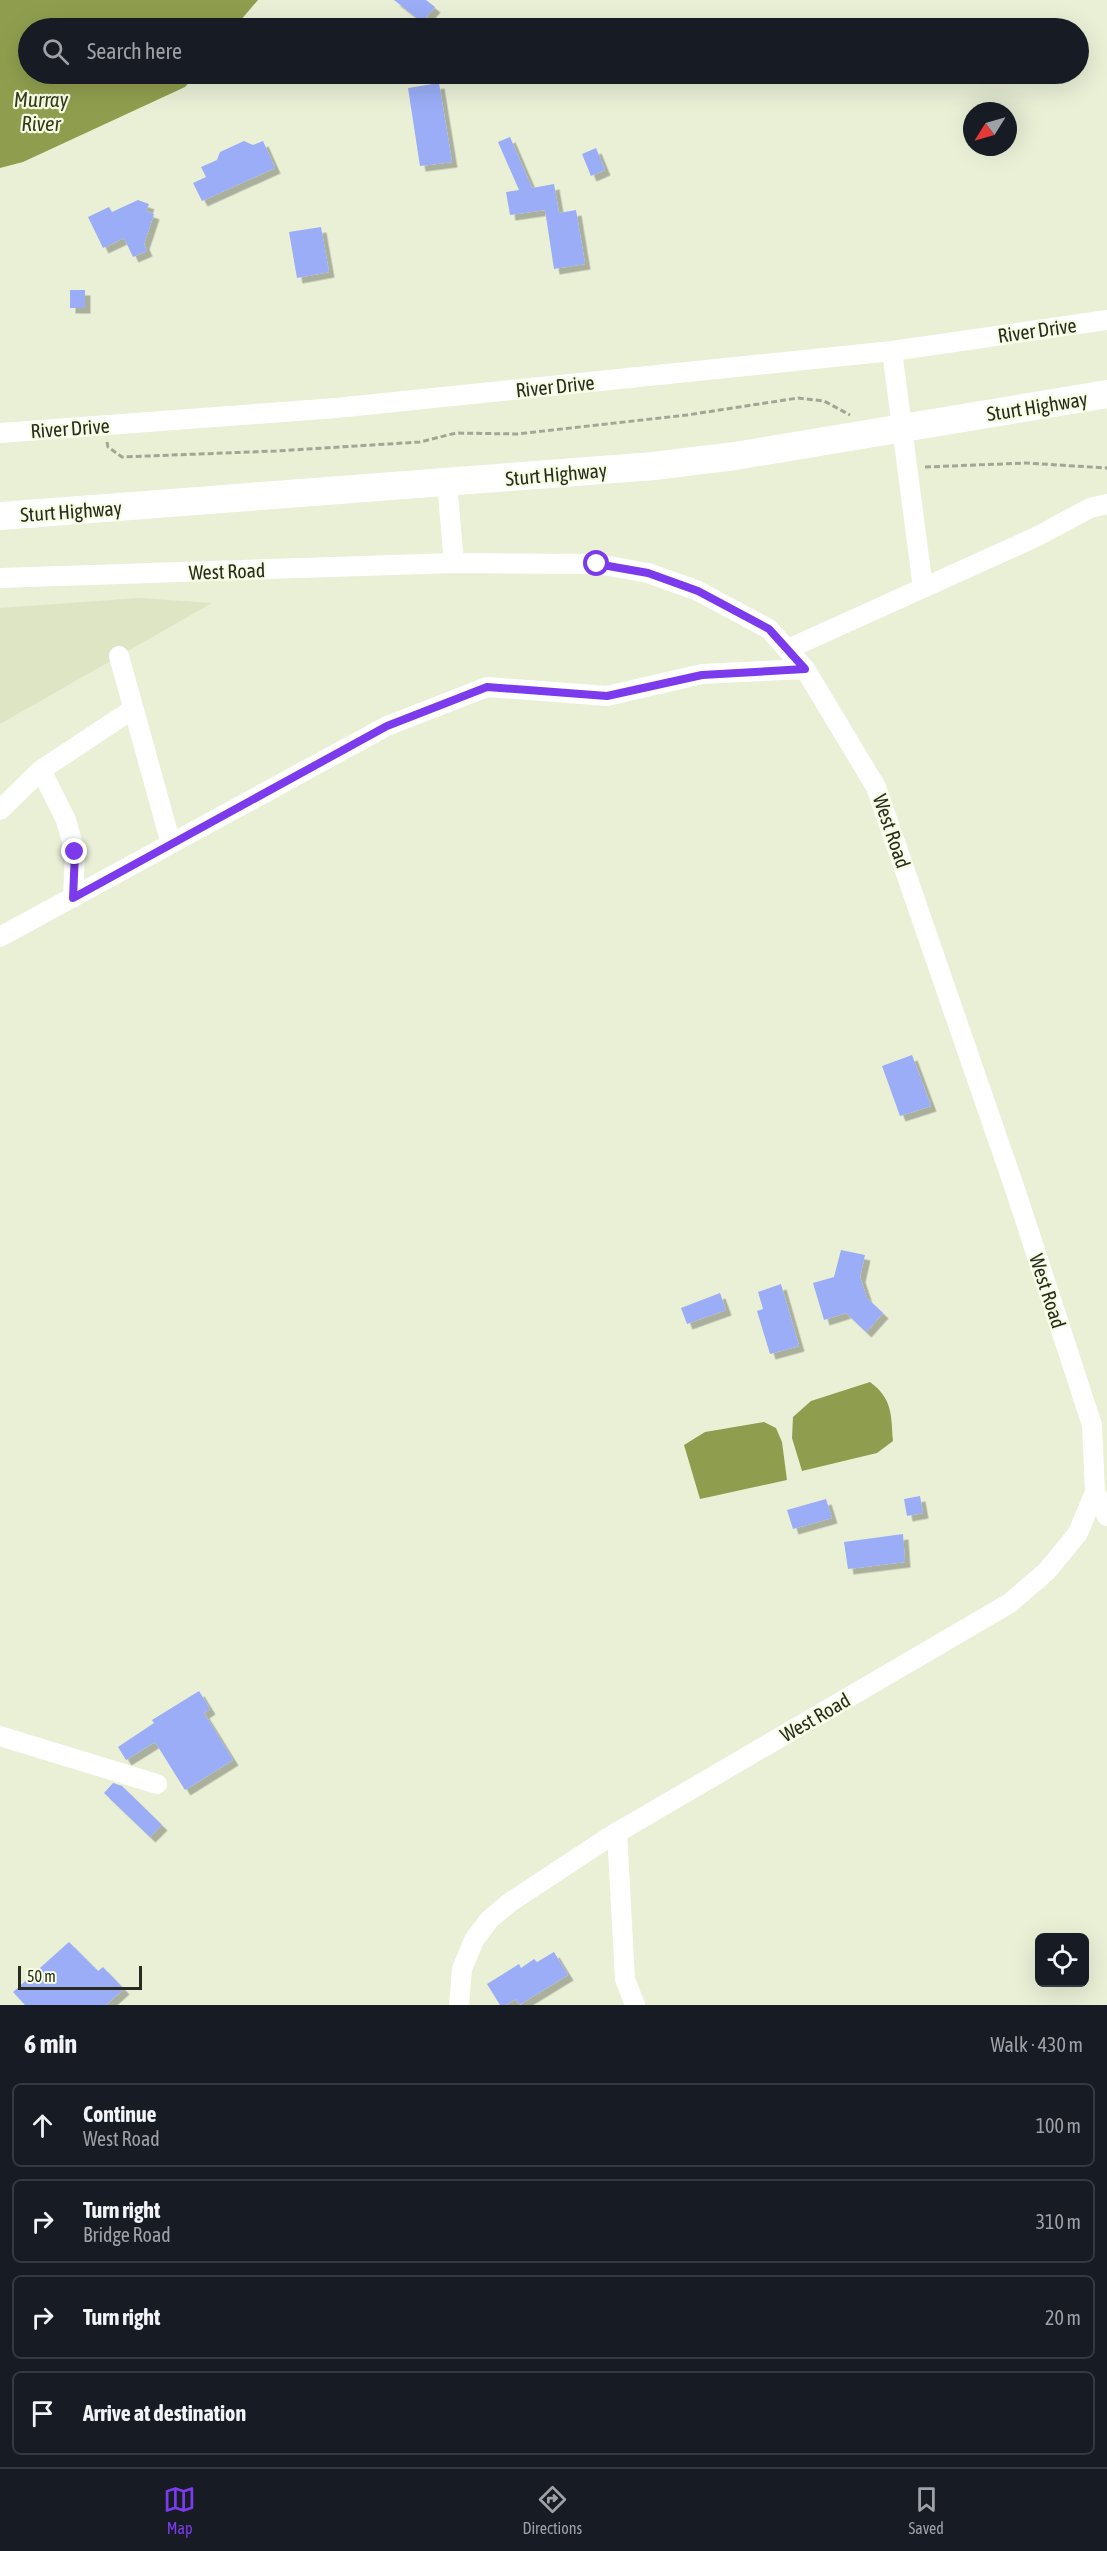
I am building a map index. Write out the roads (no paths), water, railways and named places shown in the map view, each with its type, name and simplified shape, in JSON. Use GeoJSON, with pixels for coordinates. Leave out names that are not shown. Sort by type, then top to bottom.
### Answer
{"type":"FeatureCollection","features":[{"type":"Feature","properties":{"kind":"highway","name":"Sturt Highway"},"geometry":{"type":"LineString","coordinates":[[0,516],[654,466],[735,456],[1102,395]]}},
{"type":"Feature","properties":{"kind":"street","name":"River Drive"},"geometry":{"type":"LineString","coordinates":[[0,433],[336,408],[892,351],[1107,320]]}},
{"type":"Feature","properties":{"kind":"street"},"geometry":{"type":"LineString","coordinates":[[892,351],[923,588]]}},
{"type":"Feature","properties":{"kind":"street"},"geometry":{"type":"LineString","coordinates":[[447,483],[454,563]]}},
{"type":"Feature","properties":{"kind":"street"},"geometry":{"type":"LineString","coordinates":[[788,649],[1036,537],[1090,508],[1107,504]]}},
{"type":"Feature","properties":{"kind":"street","name":"West Road"},"geometry":{"type":"LineString","coordinates":[[0,578],[454,563],[597,564],[648,573],[698,591],[769,629],[805,669],[876,787],[1016,1192],[1092,1425],[1095,1492],[1078,1533],[1047,1571],[1010,1603],[617,1832],[509,1903],[489,1920],[474,1940],[462,1969],[459,2005]]}},
{"type":"Feature","properties":{"kind":"street"},"geometry":{"type":"LineString","coordinates":[[119,656],[171,844]]}},
{"type":"Feature","properties":{"kind":"street"},"geometry":{"type":"LineString","coordinates":[[0,937],[387,726],[487,687],[607,696],[702,675],[805,669]]}},
{"type":"Feature","properties":{"kind":"street"},"geometry":{"type":"LineString","coordinates":[[0,810],[41,770],[133,709]]}},
{"type":"Feature","properties":{"kind":"street"},"geometry":{"type":"LineString","coordinates":[[41,770],[66,820],[75,852],[73,898]]}},
{"type":"Feature","properties":{"kind":"street"},"geometry":{"type":"LineString","coordinates":[[0,918],[18,928]]}},
{"type":"Feature","properties":{"kind":"street"},"geometry":{"type":"LineString","coordinates":[[1095,1492],[1107,1516]]}},
{"type":"Feature","properties":{"kind":"street"},"geometry":{"type":"LineString","coordinates":[[0,1736],[157,1784]]}},
{"type":"Feature","properties":{"kind":"street"},"geometry":{"type":"LineString","coordinates":[[617,1832],[625,1979],[635,2005]]}},
{"type":"Feature","properties":{"kind":"water","name":"Murray River"},"geometry":{"type":"Polygon","coordinates":[[[0,0],[258,0],[243,18],[18,18],[18,84],[188,84],[23,162],[0,168],[0,0]]]}},
{"type":"Feature","properties":{"kind":"water"},"geometry":{"type":"Polygon","coordinates":[[[870,1382],[878,1388],[887,1401],[891,1415],[893,1441],[877,1453],[802,1471],[792,1438],[793,1417],[811,1401],[870,1382]]]}},
{"type":"Feature","properties":{"kind":"water"},"geometry":{"type":"Polygon","coordinates":[[[764,1422],[776,1428],[782,1442],[787,1480],[700,1499],[684,1445],[705,1432],[764,1422]]]}}]}
